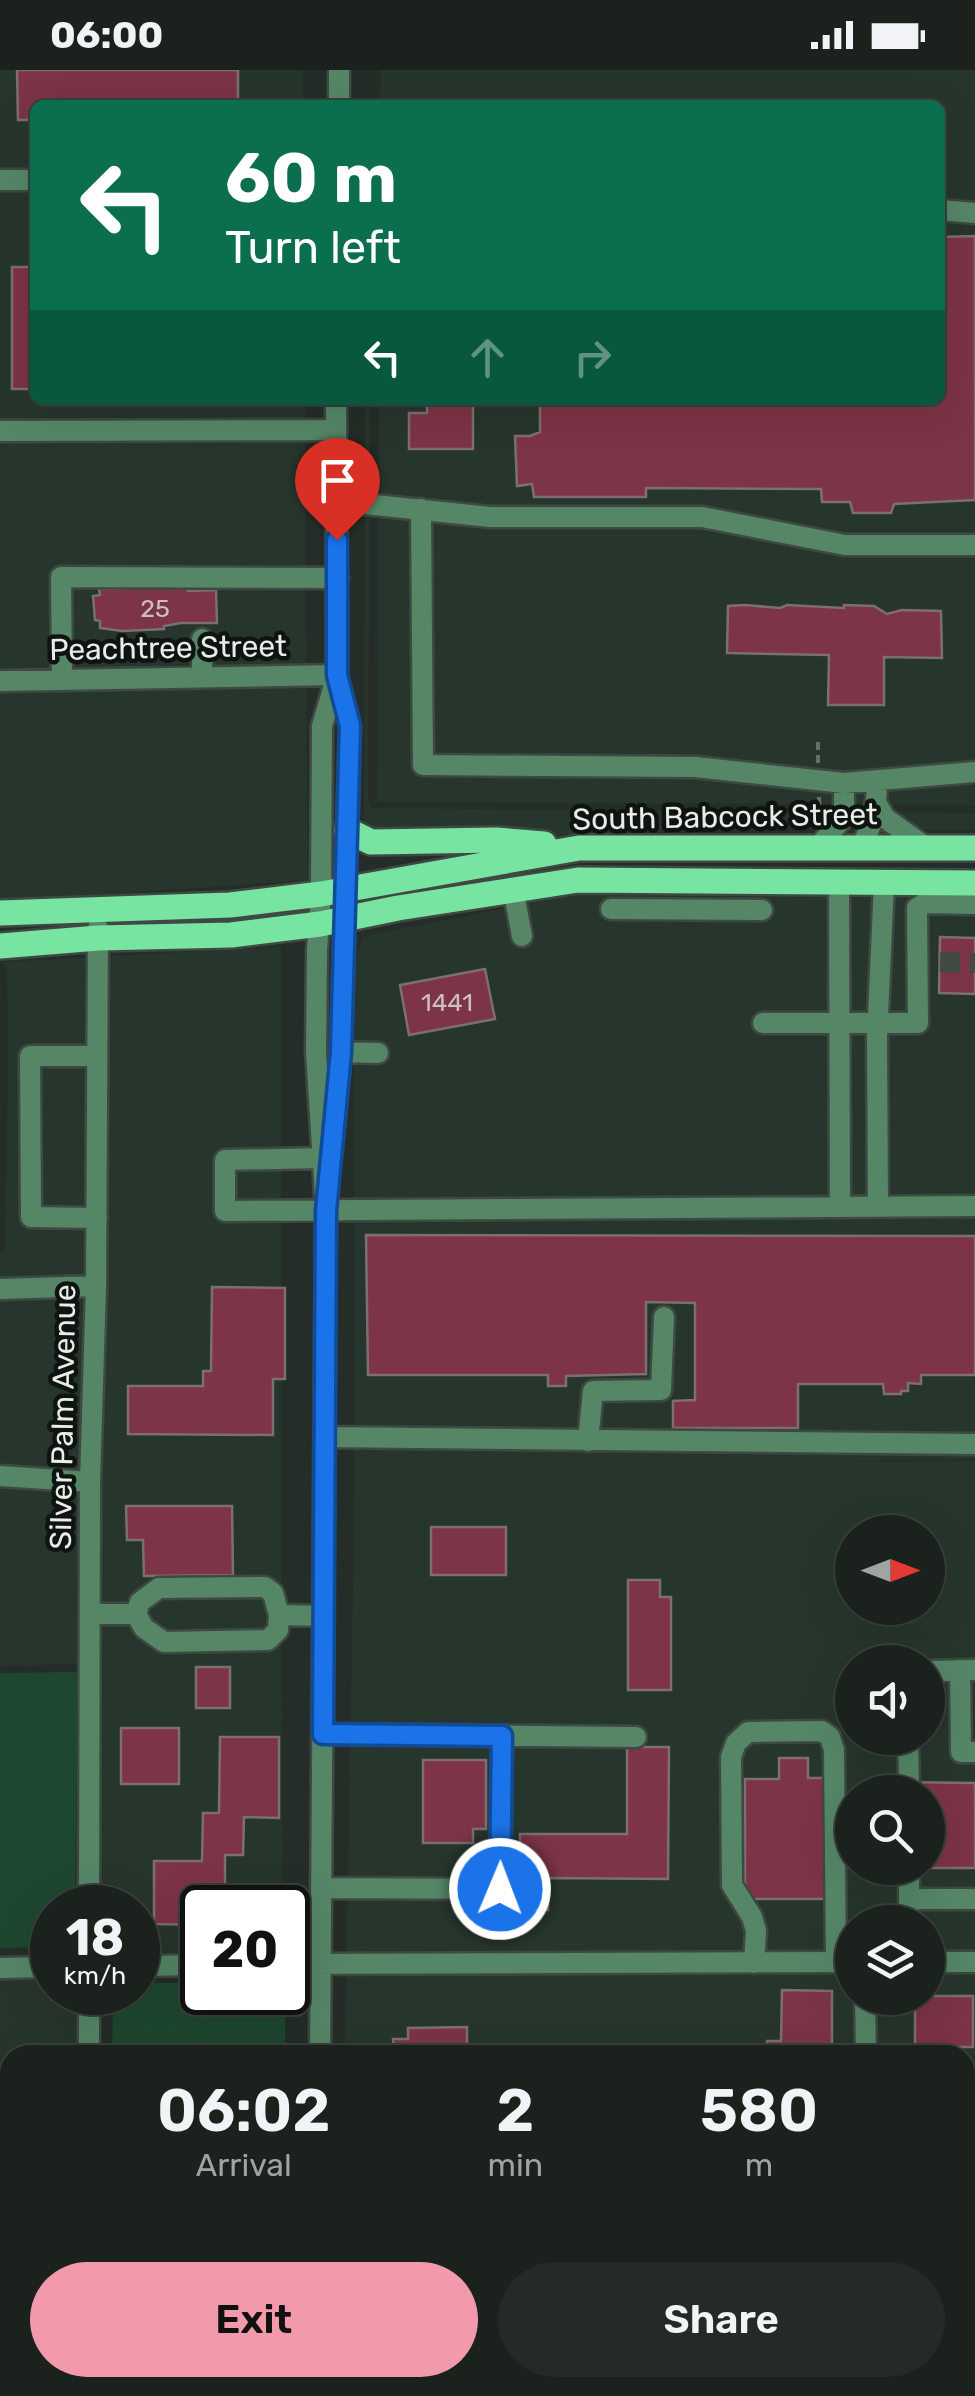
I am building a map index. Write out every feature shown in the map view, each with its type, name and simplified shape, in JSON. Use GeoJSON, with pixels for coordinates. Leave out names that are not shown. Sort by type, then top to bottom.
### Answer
{"type":"FeatureCollection","features":[{"type":"Feature","properties":{"kind":"main road"},"geometry":{"type":"LineString","coordinates":[[348,830],[370,842],[496,840],[579,848]]}},
{"type":"Feature","properties":{"kind":"main road","name":"South Babcock Street"},"geometry":{"type":"LineString","coordinates":[[0,913],[230,905],[334,892],[579,848],[975,848]]}},
{"type":"Feature","properties":{"kind":"main road"},"geometry":{"type":"LineString","coordinates":[[793,883],[843,862],[860,848]]}},
{"type":"Feature","properties":{"kind":"main road"},"geometry":{"type":"LineString","coordinates":[[839,883],[880,856],[927,848]]}},
{"type":"Feature","properties":{"kind":"main road","name":"South Babcock Street"},"geometry":{"type":"LineString","coordinates":[[0,946],[98,933],[231,935],[578,880],[975,883]]}},
{"type":"Feature","properties":{"kind":"street"},"geometry":{"type":"LineString","coordinates":[[339,70],[339,100]]}},
{"type":"Feature","properties":{"kind":"street"},"geometry":{"type":"LineString","coordinates":[[0,180],[30,180]]}},
{"type":"Feature","properties":{"kind":"street"},"geometry":{"type":"LineString","coordinates":[[945,210],[975,212]]}},
{"type":"Feature","properties":{"kind":"street"},"geometry":{"type":"LineString","coordinates":[[334,892],[348,830],[350,726],[337,675],[336,405]]}},
{"type":"Feature","properties":{"kind":"street"},"geometry":{"type":"LineString","coordinates":[[0,431],[336,430]]}},
{"type":"Feature","properties":{"kind":"street"},"geometry":{"type":"LineString","coordinates":[[336,501],[490,516],[702,517],[845,545],[975,544]]}},
{"type":"Feature","properties":{"kind":"street"},"geometry":{"type":"LineString","coordinates":[[422,508],[423,765],[696,767],[844,783],[975,772]]}},
{"type":"Feature","properties":{"kind":"street"},"geometry":{"type":"LineString","coordinates":[[62,679],[62,577],[338,578]]}},
{"type":"Feature","properties":{"kind":"street"},"geometry":{"type":"LineString","coordinates":[[202,639],[202,676]]}},
{"type":"Feature","properties":{"kind":"street"},"geometry":{"type":"LineString","coordinates":[[320,2045],[326,1211],[316,1052],[334,892],[322,726],[337,675]]}},
{"type":"Feature","properties":{"kind":"street","name":"Peachtree Street"},"geometry":{"type":"LineString","coordinates":[[0,681],[337,675]]}},
{"type":"Feature","properties":{"kind":"street"},"geometry":{"type":"LineString","coordinates":[[860,848],[870,831],[878,782]]}},
{"type":"Feature","properties":{"kind":"street"},"geometry":{"type":"LineString","coordinates":[[817,848],[844,817],[844,783]]}},
{"type":"Feature","properties":{"kind":"street"},"geometry":{"type":"LineString","coordinates":[[877,804],[885,818],[927,848]]}},
{"type":"Feature","properties":{"kind":"street"},"geometry":{"type":"LineString","coordinates":[[839,883],[840,1206]]}},
{"type":"Feature","properties":{"kind":"street"},"geometry":{"type":"LineString","coordinates":[[878,1206],[884,883]]}},
{"type":"Feature","properties":{"kind":"street"},"geometry":{"type":"LineString","coordinates":[[513,889],[522,936]]}},
{"type":"Feature","properties":{"kind":"street"},"geometry":{"type":"LineString","coordinates":[[763,1023],[918,1023],[917,908],[925,903],[975,904]]}},
{"type":"Feature","properties":{"kind":"street"},"geometry":{"type":"LineString","coordinates":[[610,909],[762,910]]}},
{"type":"Feature","properties":{"kind":"street"},"geometry":{"type":"LineString","coordinates":[[326,1211],[341,1052],[332,921]]}},
{"type":"Feature","properties":{"kind":"street","name":"Silver Palm Avenue"},"geometry":{"type":"LineString","coordinates":[[89,1885],[98,933]]}},
{"type":"Feature","properties":{"kind":"street"},"geometry":{"type":"LineString","coordinates":[[917,963],[940,962]]}},
{"type":"Feature","properties":{"kind":"street"},"geometry":{"type":"LineString","coordinates":[[341,1052],[378,1053]]}},
{"type":"Feature","properties":{"kind":"street"},"geometry":{"type":"LineString","coordinates":[[96,1056],[30,1056],[31,1218],[96,1218]]}},
{"type":"Feature","properties":{"kind":"street"},"geometry":{"type":"LineString","coordinates":[[322,1158],[224,1160],[225,1212],[975,1206]]}},
{"type":"Feature","properties":{"kind":"street"},"geometry":{"type":"LineString","coordinates":[[0,1288],[96,1286]]}},
{"type":"Feature","properties":{"kind":"street"},"geometry":{"type":"LineString","coordinates":[[588,1441],[593,1391],[661,1390],[664,1317]]}},
{"type":"Feature","properties":{"kind":"street"},"geometry":{"type":"LineString","coordinates":[[324,1437],[975,1444]]}},
{"type":"Feature","properties":{"kind":"street"},"geometry":{"type":"LineString","coordinates":[[0,1476],[90,1482]]}},
{"type":"Feature","properties":{"kind":"street"},"geometry":{"type":"LineString","coordinates":[[264,1587],[273,1593],[279,1615],[278,1630],[268,1640],[164,1642],[144,1628],[136,1614],[140,1602],[159,1588],[264,1587]]}},
{"type":"Feature","properties":{"kind":"street"},"geometry":{"type":"LineString","coordinates":[[90,1614],[136,1614]]}},
{"type":"Feature","properties":{"kind":"street"},"geometry":{"type":"LineString","coordinates":[[279,1615],[324,1616]]}},
{"type":"Feature","properties":{"kind":"street"},"geometry":{"type":"LineString","coordinates":[[968,1670],[960,1752],[975,1752]]}},
{"type":"Feature","properties":{"kind":"street"},"geometry":{"type":"LineString","coordinates":[[754,1962],[756,1931],[732,1885],[731,1757],[736,1743],[748,1732],[822,1730],[830,1737],[834,1750],[841,1905]]}},
{"type":"Feature","properties":{"kind":"street"},"geometry":{"type":"LineString","coordinates":[[323,1734],[636,1736]]}},
{"type":"Feature","properties":{"kind":"street"},"geometry":{"type":"LineString","coordinates":[[322,1888],[500,1889],[502,1736]]}},
{"type":"Feature","properties":{"kind":"street"},"geometry":{"type":"LineString","coordinates":[[913,1905],[916,1899],[975,1899]]}},
{"type":"Feature","properties":{"kind":"street"},"geometry":{"type":"LineString","coordinates":[[310,1964],[835,1962]]}},
{"type":"Feature","properties":{"kind":"street"},"geometry":{"type":"LineString","coordinates":[[945,1962],[975,1962]]}},
{"type":"Feature","properties":{"kind":"street"},"geometry":{"type":"LineString","coordinates":[[0,1968],[30,1967]]}},
{"type":"Feature","properties":{"kind":"street"},"geometry":{"type":"LineString","coordinates":[[89,2015],[89,2045]]}},
{"type":"Feature","properties":{"kind":"street"},"geometry":{"type":"LineString","coordinates":[[865,2015],[866,2045]]}},
{"type":"Feature","properties":{"kind":"shaded area"},"geometry":{"type":"Polygon","coordinates":[[[0,70],[303,70],[303,100],[30,100],[30,171],[0,171],[0,70]]]}},
{"type":"Feature","properties":{"kind":"shaded area"},"geometry":{"type":"Polygon","coordinates":[[[381,70],[975,70],[975,805],[377,802],[379,405],[945,405],[945,100],[380,100],[381,70]]]}},
{"type":"Feature","properties":{"kind":"shaded area"},"geometry":{"type":"Polygon","coordinates":[[[0,189],[30,189],[30,405],[305,405],[305,421],[0,422],[0,189]]]}},
{"type":"Feature","properties":{"kind":"shaded area"},"geometry":{"type":"Polygon","coordinates":[[[365,405],[370,405],[371,808],[975,813],[975,830],[800,829],[542,835],[373,833],[364,828],[365,405]]]}},
{"type":"Feature","properties":{"kind":"shaded area"},"geometry":{"type":"Polygon","coordinates":[[[305,439],[306,666],[0,672],[0,440],[305,439]]]}},
{"type":"Feature","properties":{"kind":"shaded area"},"geometry":{"type":"Polygon","coordinates":[[[306,685],[308,880],[0,902],[0,690],[306,685]]]}},
{"type":"Feature","properties":{"kind":"shaded area"},"geometry":{"type":"Polygon","coordinates":[[[574,895],[975,899],[975,1459],[761,1462],[975,1461],[975,2045],[345,2045],[355,1465],[354,959],[364,936],[574,895]]]}},
{"type":"Feature","properties":{"kind":"shaded area"},"geometry":{"type":"Polygon","coordinates":[[[281,947],[282,1885],[180,1885],[180,1956],[160,1956],[160,1885],[100,1885],[100,1482],[108,956],[281,947]]]}},
{"type":"Feature","properties":{"kind":"shaded area"},"geometry":{"type":"Polygon","coordinates":[[[88,958],[80,1472],[0,1467],[0,1253],[5,1249],[8,1067],[7,969],[1,962],[88,958]]]}},
{"type":"Feature","properties":{"kind":"shaded area"},"geometry":{"type":"Polygon","coordinates":[[[0,1486],[80,1490],[80,1664],[0,1666],[0,1486]]]}},
{"type":"Feature","properties":{"kind":"shaded area"},"geometry":{"type":"Polygon","coordinates":[[[30,1976],[30,2015],[79,2015],[79,2045],[0,2045],[0,1977],[30,1976]]]}},
{"type":"Feature","properties":{"kind":"green space"},"geometry":{"type":"Polygon","coordinates":[[[78,1672],[75,1885],[30,1885],[30,1947],[0,1948],[0,1673],[78,1672]]]}},
{"type":"Feature","properties":{"kind":"green space"},"geometry":{"type":"Polygon","coordinates":[[[160,1983],[180,1983],[180,2015],[285,2015],[285,2045],[112,2045],[113,2015],[160,2015],[160,1983]]]}},
{"type":"Feature","properties":{"kind":"building"},"geometry":{"type":"Polygon","coordinates":[[[17,70],[238,70],[238,100],[30,100],[30,120],[18,120],[17,70]]]}},
{"type":"Feature","properties":{"kind":"building"},"geometry":{"type":"Polygon","coordinates":[[[975,236],[975,500],[894,504],[891,513],[853,513],[850,502],[822,502],[821,489],[646,488],[646,497],[534,497],[532,484],[517,486],[515,436],[540,432],[540,405],[945,405],[945,237],[975,236]]]}},
{"type":"Feature","properties":{"kind":"building"},"geometry":{"type":"Polygon","coordinates":[[[12,267],[30,267],[30,389],[12,389],[12,267]]]}},
{"type":"Feature","properties":{"kind":"building"},"geometry":{"type":"Polygon","coordinates":[[[427,405],[473,405],[473,449],[409,449],[409,413],[427,413],[427,405]]]}},
{"type":"Feature","properties":{"kind":"building"},"geometry":{"type":"Polygon","coordinates":[[[186,587],[188,591],[216,590],[217,623],[181,623],[164,629],[122,631],[100,628],[100,621],[95,620],[93,596],[100,595],[99,589],[186,587]]]}},
{"type":"Feature","properties":{"kind":"building"},"geometry":{"type":"Polygon","coordinates":[[[728,606],[874,606],[887,614],[902,610],[941,611],[942,658],[884,657],[884,705],[828,705],[829,655],[727,653],[728,606]]]}},
{"type":"Feature","properties":{"kind":"building"},"geometry":{"type":"Polygon","coordinates":[[[940,937],[975,938],[975,994],[939,993],[940,937]]]}},
{"type":"Feature","properties":{"kind":"building"},"geometry":{"type":"Polygon","coordinates":[[[485,969],[495,1019],[409,1035],[400,985],[485,969]]]}},
{"type":"Feature","properties":{"kind":"building"},"geometry":{"type":"Polygon","coordinates":[[[366,1235],[975,1236],[975,1375],[921,1375],[921,1384],[908,1383],[908,1391],[901,1394],[884,1394],[883,1384],[798,1384],[798,1428],[673,1428],[673,1401],[695,1400],[695,1303],[646,1302],[646,1374],[566,1376],[566,1386],[548,1386],[548,1375],[368,1375],[366,1235]]]}},
{"type":"Feature","properties":{"kind":"building"},"geometry":{"type":"Polygon","coordinates":[[[212,1287],[285,1288],[285,1379],[273,1379],[273,1435],[128,1434],[128,1386],[203,1386],[203,1371],[211,1371],[212,1287]]]}},
{"type":"Feature","properties":{"kind":"building"},"geometry":{"type":"Polygon","coordinates":[[[126,1506],[232,1506],[233,1575],[144,1576],[143,1540],[127,1540],[126,1506]]]}},
{"type":"Feature","properties":{"kind":"building"},"geometry":{"type":"Polygon","coordinates":[[[431,1527],[506,1527],[506,1575],[431,1575],[431,1527]]]}},
{"type":"Feature","properties":{"kind":"building"},"geometry":{"type":"Polygon","coordinates":[[[628,1580],[660,1580],[660,1597],[671,1597],[671,1690],[628,1690],[628,1580]]]}},
{"type":"Feature","properties":{"kind":"building"},"geometry":{"type":"Polygon","coordinates":[[[196,1667],[230,1667],[230,1708],[196,1708],[196,1667]]]}},
{"type":"Feature","properties":{"kind":"building"},"geometry":{"type":"Polygon","coordinates":[[[121,1728],[179,1728],[179,1784],[121,1784],[121,1728]]]}},
{"type":"Feature","properties":{"kind":"building"},"geometry":{"type":"Polygon","coordinates":[[[220,1737],[279,1737],[279,1818],[244,1817],[243,1855],[225,1855],[225,1885],[180,1885],[180,1925],[160,1924],[160,1885],[154,1885],[154,1861],[202,1861],[203,1813],[219,1813],[220,1737]]]}},
{"type":"Feature","properties":{"kind":"building"},"geometry":{"type":"Polygon","coordinates":[[[627,1747],[669,1747],[668,1879],[549,1878],[548,1910],[520,1909],[520,1834],[627,1834],[627,1747]]]}},
{"type":"Feature","properties":{"kind":"building"},"geometry":{"type":"Polygon","coordinates":[[[779,1758],[808,1758],[808,1778],[825,1778],[825,1899],[745,1899],[745,1779],[779,1779],[779,1758]]]}},
{"type":"Feature","properties":{"kind":"building"},"geometry":{"type":"Polygon","coordinates":[[[423,1760],[486,1760],[486,1829],[473,1829],[473,1843],[423,1843],[423,1760]]]}},
{"type":"Feature","properties":{"kind":"building"},"geometry":{"type":"Polygon","coordinates":[[[945,1783],[975,1783],[975,1868],[945,1868],[945,1783]]]}},
{"type":"Feature","properties":{"kind":"building"},"geometry":{"type":"Polygon","coordinates":[[[782,1990],[832,1991],[832,2045],[767,2045],[767,2041],[781,2041],[782,1990]]]}},
{"type":"Feature","properties":{"kind":"building"},"geometry":{"type":"Polygon","coordinates":[[[945,1996],[973,1996],[973,2045],[915,2045],[915,2015],[945,2015],[945,1996]]]}},
{"type":"Feature","properties":{"kind":"building"},"geometry":{"type":"Polygon","coordinates":[[[467,2027],[467,2045],[393,2045],[393,2039],[408,2039],[408,2028],[467,2027]]]}},
{"type":"Feature","properties":{"kind":"tunnel"},"geometry":{"type":"LineString","coordinates":[[940,962],[975,963]]}},
{"type":"Feature","properties":{"kind":"route"},"geometry":{"type":"LineString","coordinates":[[337,540],[337,675],[350,726],[341,1052],[326,1211],[323,1734],[502,1736],[500,1889]]}}]}
